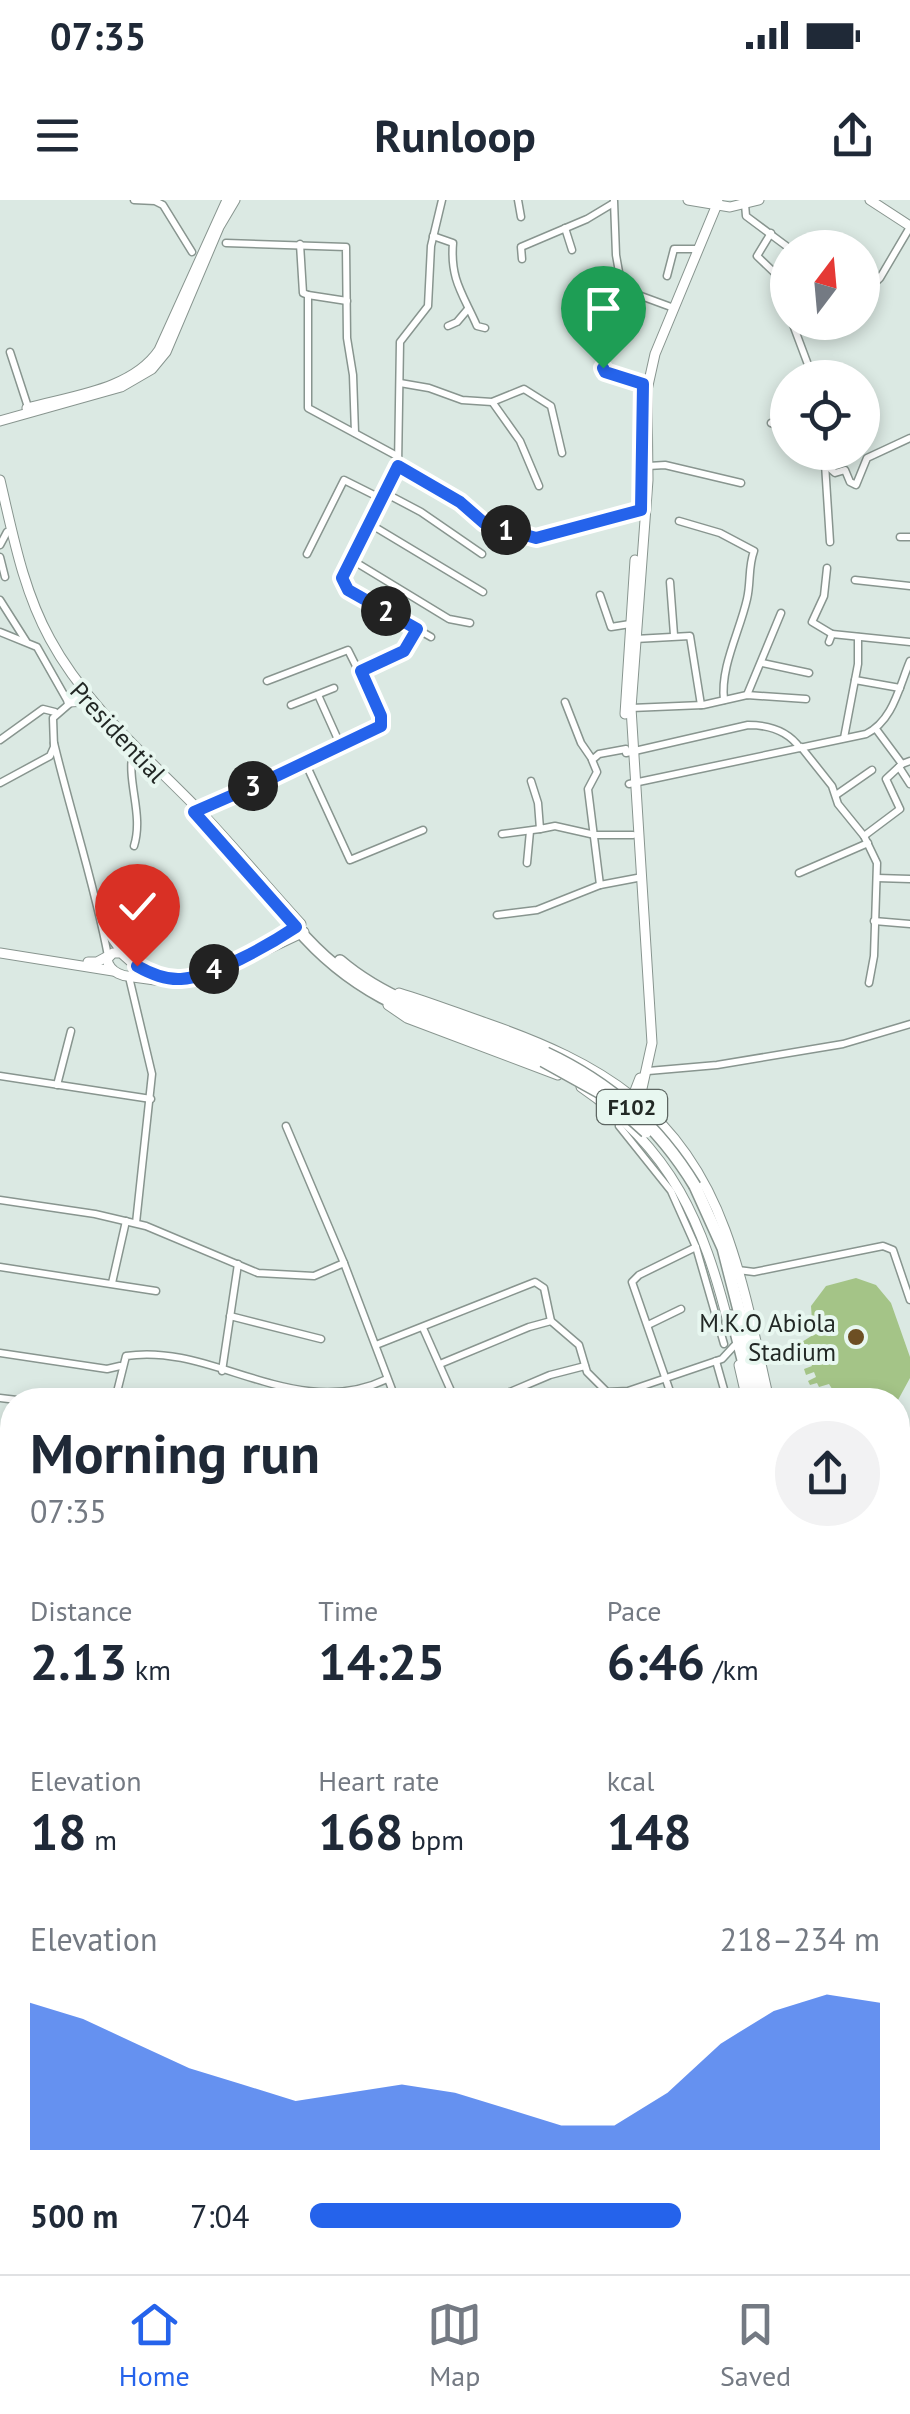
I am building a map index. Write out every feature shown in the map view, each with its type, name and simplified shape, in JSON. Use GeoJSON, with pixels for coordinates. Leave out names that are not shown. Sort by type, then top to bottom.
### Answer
{"type":"FeatureCollection","features":[{"type":"Feature","properties":{"kind":"highway","name":"F102"},"geometry":{"type":"LineString","coordinates":[[301,929],[376,991],[587,1074],[631,1106],[670,1148],[723,1248],[763,1388]]}},
{"type":"Feature","properties":{"kind":"highway","name":"F102"},"geometry":{"type":"LineString","coordinates":[[692,1188],[716,1250],[747,1388]]}},
{"type":"Feature","properties":{"kind":"main road"},"geometry":{"type":"LineString","coordinates":[[201,252],[226,243],[218,224],[227,200]]}},
{"type":"Feature","properties":{"kind":"main road"},"geometry":{"type":"LineString","coordinates":[[0,419],[120,380],[151,361],[201,252],[235,200]]}},
{"type":"Feature","properties":{"kind":"main road"},"geometry":{"type":"LineString","coordinates":[[688,200],[759,200]]}},
{"type":"Feature","properties":{"kind":"main road"},"geometry":{"type":"LineString","coordinates":[[873,200],[910,225]]}},
{"type":"Feature","properties":{"kind":"main road"},"geometry":{"type":"LineString","coordinates":[[646,473],[643,384],[649,358],[712,203]]}},
{"type":"Feature","properties":{"kind":"main road"},"geometry":{"type":"LineString","coordinates":[[628,752],[646,473],[647,390],[653,362],[712,203]]}},
{"type":"Feature","properties":{"kind":"main road"},"geometry":{"type":"LineString","coordinates":[[0,419],[121,387],[152,369],[166,352],[201,252]]}},
{"type":"Feature","properties":{"kind":"main road"},"geometry":{"type":"LineString","coordinates":[[0,480],[33,604],[76,695],[196,810],[301,929]]}},
{"type":"Feature","properties":{"kind":"main road","name":"Presidential"},"geometry":{"type":"LineString","coordinates":[[0,502],[29,609],[76,695],[196,810]]}},
{"type":"Feature","properties":{"kind":"main road"},"geometry":{"type":"LineString","coordinates":[[620,1120],[636,1099],[648,1071],[651,1017],[625,703],[643,510]]}},
{"type":"Feature","properties":{"kind":"main road"},"geometry":{"type":"LineString","coordinates":[[632,783],[647,1043],[636,1099]]}},
{"type":"Feature","properties":{"kind":"main road"},"geometry":{"type":"LineString","coordinates":[[0,951],[84,962],[97,962],[121,952],[156,976],[190,978],[301,929]]}},
{"type":"Feature","properties":{"kind":"main road"},"geometry":{"type":"LineString","coordinates":[[0,951],[174,983],[199,981],[301,929]]}},
{"type":"Feature","properties":{"kind":"main road"},"geometry":{"type":"LineString","coordinates":[[108,956],[113,971]]}},
{"type":"Feature","properties":{"kind":"main road"},"geometry":{"type":"LineString","coordinates":[[131,977],[138,972],[137,966]]}},
{"type":"Feature","properties":{"kind":"main road"},"geometry":{"type":"LineString","coordinates":[[376,991],[540,1042],[574,1057],[636,1099],[673,1136],[694,1165],[725,1229],[763,1388]]}},
{"type":"Feature","properties":{"kind":"main road"},"geometry":{"type":"LineString","coordinates":[[376,991],[407,1018],[554,1072],[620,1120],[668,1170],[697,1220],[716,1275],[729,1345],[746,1388]]}},
{"type":"Feature","properties":{"kind":"street"},"geometry":{"type":"LineString","coordinates":[[134,200],[163,205],[201,252]]}},
{"type":"Feature","properties":{"kind":"street"},"geometry":{"type":"LineString","coordinates":[[431,638],[344,587],[342,578],[398,466],[400,342],[428,306],[432,236],[442,200]]}},
{"type":"Feature","properties":{"kind":"street"},"geometry":{"type":"LineString","coordinates":[[518,200],[521,217]]}},
{"type":"Feature","properties":{"kind":"street"},"geometry":{"type":"LineString","coordinates":[[522,259],[521,247],[608,209],[615,200]]}},
{"type":"Feature","properties":{"kind":"street"},"geometry":{"type":"LineString","coordinates":[[615,200],[616,255],[622,289],[604,369],[643,384]]}},
{"type":"Feature","properties":{"kind":"street"},"geometry":{"type":"LineString","coordinates":[[744,202],[746,216],[770,233]]}},
{"type":"Feature","properties":{"kind":"street"},"geometry":{"type":"LineString","coordinates":[[880,278],[910,225]]}},
{"type":"Feature","properties":{"kind":"street"},"geometry":{"type":"LineString","coordinates":[[564,228],[572,250]]}},
{"type":"Feature","properties":{"kind":"street"},"geometry":{"type":"LineString","coordinates":[[432,236],[452,242],[452,272],[477,326],[485,328]]}},
{"type":"Feature","properties":{"kind":"street"},"geometry":{"type":"LineString","coordinates":[[770,236],[757,256],[770,268]]}},
{"type":"Feature","properties":{"kind":"street"},"geometry":{"type":"LineString","coordinates":[[226,243],[346,247],[355,433]]}},
{"type":"Feature","properties":{"kind":"street"},"geometry":{"type":"LineString","coordinates":[[300,244],[303,293],[347,301]]}},
{"type":"Feature","properties":{"kind":"street"},"geometry":{"type":"LineString","coordinates":[[667,276],[674,249],[696,249]]}},
{"type":"Feature","properties":{"kind":"street"},"geometry":{"type":"LineString","coordinates":[[622,289],[671,307]]}},
{"type":"Feature","properties":{"kind":"street"},"geometry":{"type":"LineString","coordinates":[[308,294],[308,408],[397,456]]}},
{"type":"Feature","properties":{"kind":"street"},"geometry":{"type":"LineString","coordinates":[[448,326],[468,309]]}},
{"type":"Feature","properties":{"kind":"street"},"geometry":{"type":"LineString","coordinates":[[10,352],[28,408]]}},
{"type":"Feature","properties":{"kind":"street"},"geometry":{"type":"LineString","coordinates":[[400,383],[462,400],[492,402],[524,389],[552,406],[562,453]]}},
{"type":"Feature","properties":{"kind":"street"},"geometry":{"type":"LineString","coordinates":[[492,402],[520,441],[538,486]]}},
{"type":"Feature","properties":{"kind":"street"},"geometry":{"type":"LineString","coordinates":[[880,452],[910,438]]}},
{"type":"Feature","properties":{"kind":"street"},"geometry":{"type":"LineString","coordinates":[[646,473],[665,465],[740,483]]}},
{"type":"Feature","properties":{"kind":"street"},"geometry":{"type":"LineString","coordinates":[[398,466],[460,502],[484,523],[536,538],[643,510]]}},
{"type":"Feature","properties":{"kind":"street"},"geometry":{"type":"LineString","coordinates":[[826,470],[830,542]]}},
{"type":"Feature","properties":{"kind":"street"},"geometry":{"type":"LineString","coordinates":[[845,470],[850,482],[856,485],[862,470]]}},
{"type":"Feature","properties":{"kind":"street"},"geometry":{"type":"LineString","coordinates":[[307,554],[344,480],[421,512],[482,554]]}},
{"type":"Feature","properties":{"kind":"street"},"geometry":{"type":"LineString","coordinates":[[679,521],[720,533],[754,551],[740,632],[730,653],[724,700]]}},
{"type":"Feature","properties":{"kind":"street"},"geometry":{"type":"LineString","coordinates":[[370,524],[483,592]]}},
{"type":"Feature","properties":{"kind":"street"},"geometry":{"type":"LineString","coordinates":[[0,545],[6,532]]}},
{"type":"Feature","properties":{"kind":"street"},"geometry":{"type":"LineString","coordinates":[[900,537],[910,537]]}},
{"type":"Feature","properties":{"kind":"street"},"geometry":{"type":"LineString","coordinates":[[0,557],[4,577]]}},
{"type":"Feature","properties":{"kind":"street"},"geometry":{"type":"LineString","coordinates":[[352,560],[449,618],[470,624]]}},
{"type":"Feature","properties":{"kind":"street"},"geometry":{"type":"LineString","coordinates":[[827,568],[824,596],[812,622],[830,638],[882,636],[910,642]]}},
{"type":"Feature","properties":{"kind":"street"},"geometry":{"type":"LineString","coordinates":[[855,580],[910,586]]}},
{"type":"Feature","properties":{"kind":"street"},"geometry":{"type":"LineString","coordinates":[[670,582],[674,635]]}},
{"type":"Feature","properties":{"kind":"street"},"geometry":{"type":"LineString","coordinates":[[600,595],[611,627],[630,624]]}},
{"type":"Feature","properties":{"kind":"street"},"geometry":{"type":"LineString","coordinates":[[0,600],[28,644]]}},
{"type":"Feature","properties":{"kind":"street"},"geometry":{"type":"LineString","coordinates":[[748,696],[781,613]]}},
{"type":"Feature","properties":{"kind":"street"},"geometry":{"type":"LineString","coordinates":[[361,671],[404,651],[417,629]]}},
{"type":"Feature","properties":{"kind":"street"},"geometry":{"type":"LineString","coordinates":[[0,632],[37,647],[76,695]]}},
{"type":"Feature","properties":{"kind":"street"},"geometry":{"type":"LineString","coordinates":[[635,639],[674,635],[691,638],[701,705]]}},
{"type":"Feature","properties":{"kind":"street"},"geometry":{"type":"LineString","coordinates":[[844,738],[856,680],[858,637]]}},
{"type":"Feature","properties":{"kind":"street"},"geometry":{"type":"LineString","coordinates":[[196,810],[378,728],[382,722],[348,650],[267,681]]}},
{"type":"Feature","properties":{"kind":"street"},"geometry":{"type":"LineString","coordinates":[[762,663],[809,673]]}},
{"type":"Feature","properties":{"kind":"street"},"geometry":{"type":"LineString","coordinates":[[632,783],[876,729],[910,663]]}},
{"type":"Feature","properties":{"kind":"street"},"geometry":{"type":"LineString","coordinates":[[856,680],[900,688]]}},
{"type":"Feature","properties":{"kind":"street"},"geometry":{"type":"LineString","coordinates":[[290,705],[334,688]]}},
{"type":"Feature","properties":{"kind":"street"},"geometry":{"type":"LineString","coordinates":[[0,781],[47,756],[51,746],[48,724],[54,712],[76,695]]}},
{"type":"Feature","properties":{"kind":"street"},"geometry":{"type":"LineString","coordinates":[[76,695],[53,718],[54,743],[105,931],[108,956]]}},
{"type":"Feature","properties":{"kind":"street"},"geometry":{"type":"LineString","coordinates":[[318,695],[340,744]]}},
{"type":"Feature","properties":{"kind":"street"},"geometry":{"type":"LineString","coordinates":[[631,708],[701,705],[748,696],[806,699]]}},
{"type":"Feature","properties":{"kind":"street"},"geometry":{"type":"LineString","coordinates":[[565,702],[596,772],[588,789],[595,834],[594,863],[600,885]]}},
{"type":"Feature","properties":{"kind":"street"},"geometry":{"type":"LineString","coordinates":[[0,740],[44,708],[54,712]]}},
{"type":"Feature","properties":{"kind":"street"},"geometry":{"type":"LineString","coordinates":[[592,760],[599,754],[628,752],[748,724],[788,734],[821,770],[877,863],[874,956],[868,983]]}},
{"type":"Feature","properties":{"kind":"street"},"geometry":{"type":"LineString","coordinates":[[876,729],[904,764],[910,784]]}},
{"type":"Feature","properties":{"kind":"street"},"geometry":{"type":"LineString","coordinates":[[0,781],[50,756],[54,743]]}},
{"type":"Feature","properties":{"kind":"street"},"geometry":{"type":"LineString","coordinates":[[133,750],[138,828],[134,846]]}},
{"type":"Feature","properties":{"kind":"street"},"geometry":{"type":"LineString","coordinates":[[305,762],[350,860],[423,830]]}},
{"type":"Feature","properties":{"kind":"street"},"geometry":{"type":"LineString","coordinates":[[798,873],[866,839],[900,809],[886,780],[904,764]]}},
{"type":"Feature","properties":{"kind":"street"},"geometry":{"type":"LineString","coordinates":[[836,795],[872,770]]}},
{"type":"Feature","properties":{"kind":"street"},"geometry":{"type":"LineString","coordinates":[[531,781],[538,802],[540,829]]}},
{"type":"Feature","properties":{"kind":"street"},"geometry":{"type":"LineString","coordinates":[[502,834],[555,826],[595,834],[633,835]]}},
{"type":"Feature","properties":{"kind":"street"},"geometry":{"type":"LineString","coordinates":[[527,863],[530,831]]}},
{"type":"Feature","properties":{"kind":"street"},"geometry":{"type":"LineString","coordinates":[[496,916],[537,910],[600,885],[636,878]]}},
{"type":"Feature","properties":{"kind":"street"},"geometry":{"type":"LineString","coordinates":[[877,878],[910,879]]}},
{"type":"Feature","properties":{"kind":"street"},"geometry":{"type":"LineString","coordinates":[[874,921],[910,924]]}},
{"type":"Feature","properties":{"kind":"street"},"geometry":{"type":"LineString","coordinates":[[105,931],[121,952]]}},
{"type":"Feature","properties":{"kind":"street"},"geometry":{"type":"LineString","coordinates":[[131,977],[152,1074],[136,1223]]}},
{"type":"Feature","properties":{"kind":"street"},"geometry":{"type":"LineString","coordinates":[[648,1071],[843,1044],[910,1024]]}},
{"type":"Feature","properties":{"kind":"street"},"geometry":{"type":"LineString","coordinates":[[57,1085],[71,1031]]}},
{"type":"Feature","properties":{"kind":"street"},"geometry":{"type":"LineString","coordinates":[[0,1076],[151,1099]]}},
{"type":"Feature","properties":{"kind":"street"},"geometry":{"type":"LineString","coordinates":[[620,1120],[671,1192],[696,1247],[729,1345],[719,1360],[725,1388]]}},
{"type":"Feature","properties":{"kind":"street"},"geometry":{"type":"LineString","coordinates":[[286,1126],[391,1388]]}},
{"type":"Feature","properties":{"kind":"street"},"geometry":{"type":"LineString","coordinates":[[0,1200],[136,1223],[274,1276],[320,1274],[344,1263]]}},
{"type":"Feature","properties":{"kind":"street"},"geometry":{"type":"LineString","coordinates":[[112,1283],[126,1221]]}},
{"type":"Feature","properties":{"kind":"street"},"geometry":{"type":"LineString","coordinates":[[739,1275],[884,1246],[893,1250],[910,1300]]}},
{"type":"Feature","properties":{"kind":"street"},"geometry":{"type":"LineString","coordinates":[[669,1388],[632,1288],[634,1278],[696,1247]]}},
{"type":"Feature","properties":{"kind":"street"},"geometry":{"type":"LineString","coordinates":[[222,1371],[238,1264]]}},
{"type":"Feature","properties":{"kind":"street"},"geometry":{"type":"LineString","coordinates":[[0,1267],[156,1290]]}},
{"type":"Feature","properties":{"kind":"street"},"geometry":{"type":"LineString","coordinates":[[376,1345],[535,1282],[544,1288],[551,1321],[578,1345],[585,1366],[599,1388]]}},
{"type":"Feature","properties":{"kind":"street"},"geometry":{"type":"LineString","coordinates":[[648,1325],[681,1309]]}},
{"type":"Feature","properties":{"kind":"street"},"geometry":{"type":"LineString","coordinates":[[230,1316],[321,1339]]}},
{"type":"Feature","properties":{"kind":"street"},"geometry":{"type":"LineString","coordinates":[[440,1364],[529,1326],[551,1321]]}},
{"type":"Feature","properties":{"kind":"street"},"geometry":{"type":"LineString","coordinates":[[424,1328],[450,1388]]}},
{"type":"Feature","properties":{"kind":"street"},"geometry":{"type":"LineString","coordinates":[[0,1353],[107,1369],[121,1366]]}},
{"type":"Feature","properties":{"kind":"street"},"geometry":{"type":"LineString","coordinates":[[117,1388],[126,1356],[144,1354],[293,1388]]}},
{"type":"Feature","properties":{"kind":"street"},"geometry":{"type":"LineString","coordinates":[[637,1388],[719,1360],[738,1362]]}},
{"type":"Feature","properties":{"kind":"street"},"geometry":{"type":"LineString","coordinates":[[518,1388],[550,1374],[585,1366]]}},
{"type":"Feature","properties":{"kind":"street"},"geometry":{"type":"LineString","coordinates":[[368,1388],[387,1379]]}},
{"type":"Feature","properties":{"kind":"street"},"geometry":{"type":"LineString","coordinates":[[0,2037],[0,2048]]}},
{"type":"Feature","properties":{"kind":"green space","name":"M.K.O Abiola Stadium"},"geometry":{"type":"Polygon","coordinates":[[[856,1278],[876,1285],[891,1303],[910,1357],[910,1378],[905,1388],[810,1385],[808,1381],[816,1377],[814,1372],[806,1375],[804,1369],[812,1366],[809,1358],[802,1360],[800,1356],[807,1353],[805,1347],[798,1349],[797,1345],[813,1335],[811,1306],[826,1286],[856,1278]]]}},
{"type":"Feature","properties":{"kind":"place","name":"M.K.O Abiola Stadium"},"geometry":{"type":"Point","coordinates":[856,1337]}},
{"type":"Feature","properties":{"kind":"route"},"geometry":{"type":"LineString","coordinates":[[137,966],[156,976],[190,978],[272,942],[296,927],[194,812],[381,726],[381,716],[361,671],[404,651],[417,629],[348,590],[342,578],[398,466],[460,502],[484,523],[536,538],[641,510],[643,384],[603,368]]}}]}
